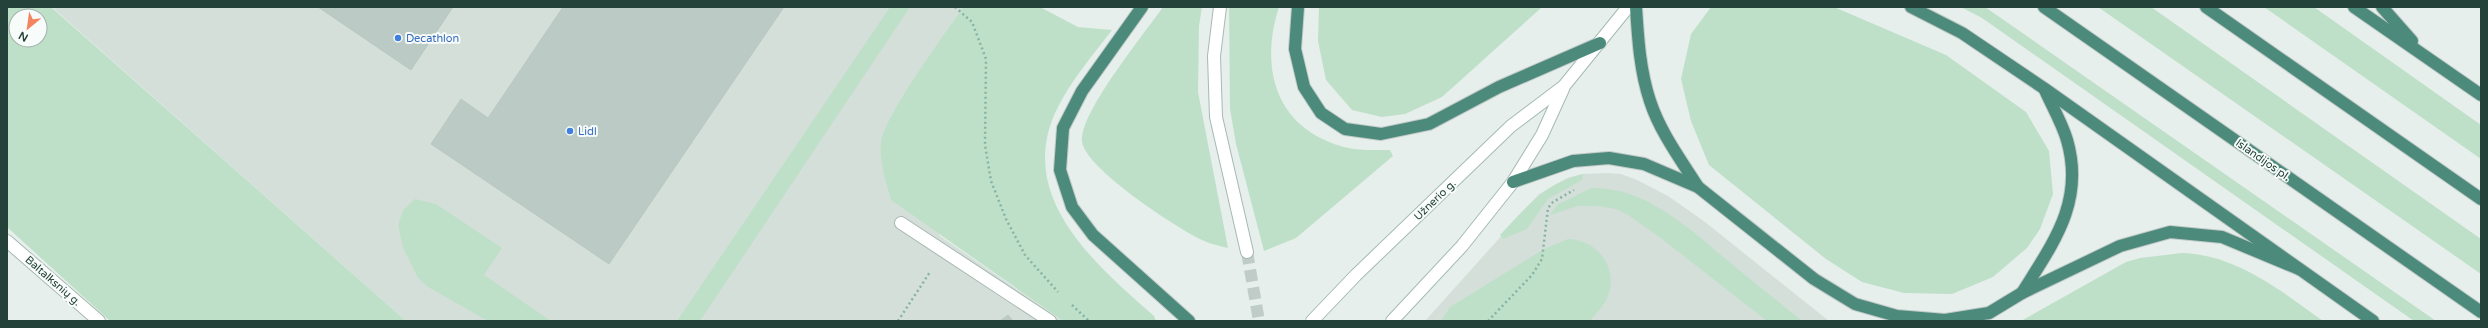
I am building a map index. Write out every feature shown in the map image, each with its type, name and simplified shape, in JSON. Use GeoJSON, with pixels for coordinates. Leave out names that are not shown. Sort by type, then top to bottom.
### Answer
{"type":"FeatureCollection","features":[{"type":"Feature","properties":{"kind":"highway"},"geometry":{"type":"LineString","coordinates":[[1142,7],[1082,90],[1064,128],[1060,170],[1072,207],[1093,235],[1188,321]]}},
{"type":"Feature","properties":{"kind":"highway"},"geometry":{"type":"LineString","coordinates":[[1298,7],[1295,49],[1304,87],[1320,113],[1345,129],[1381,134],[1429,124],[1499,87],[1600,43]]}},
{"type":"Feature","properties":{"kind":"highway"},"geometry":{"type":"LineString","coordinates":[[1636,7],[1642,69],[1650,102],[1666,137],[1698,187]]}},
{"type":"Feature","properties":{"kind":"highway"},"geometry":{"type":"LineString","coordinates":[[1911,7],[1962,33],[2374,321]]}},
{"type":"Feature","properties":{"kind":"highway","name":"Islandijos pl."},"geometry":{"type":"LineString","coordinates":[[2044,7],[2481,312]]}},
{"type":"Feature","properties":{"kind":"highway"},"geometry":{"type":"LineString","coordinates":[[2206,7],[2481,199]]}},
{"type":"Feature","properties":{"kind":"highway"},"geometry":{"type":"LineString","coordinates":[[2354,7],[2481,95]]}},
{"type":"Feature","properties":{"kind":"highway"},"geometry":{"type":"LineString","coordinates":[[2382,7],[2423,54]]}},
{"type":"Feature","properties":{"kind":"highway"},"geometry":{"type":"LineString","coordinates":[[2022,293],[2060,232],[2073,187],[2067,141],[2044,89]]}},
{"type":"Feature","properties":{"kind":"highway"},"geometry":{"type":"LineString","coordinates":[[1513,182],[1573,161],[1609,158],[1644,164],[1698,187],[1814,279],[1855,304],[1897,316],[1944,320],[1989,313],[2022,293],[2120,246],[2170,232],[2222,237],[2299,269]]}},
{"type":"Feature","properties":{"kind":"main road"},"geometry":{"type":"LineString","coordinates":[[1220,7],[1214,56],[1216,117],[1247,252]]}},
{"type":"Feature","properties":{"kind":"main road","name":"Užnerio g."},"geometry":{"type":"LineString","coordinates":[[1312,321],[1356,275],[1512,126],[1564,86],[1628,7]]}},
{"type":"Feature","properties":{"kind":"main road","name":"Užnerio g."},"geometry":{"type":"LineString","coordinates":[[1398,319],[1462,246],[1513,182],[1542,135],[1564,86]]}},
{"type":"Feature","properties":{"kind":"main road"},"geometry":{"type":"LineString","coordinates":[[902,223],[1050,321]]}},
{"type":"Feature","properties":{"kind":"main road","name":"Baltalksnių g."},"geometry":{"type":"LineString","coordinates":[[7,241],[99,321]]}},
{"type":"Feature","properties":{"kind":"path"},"geometry":{"type":"LineString","coordinates":[[956,7],[972,22],[986,59],[985,145],[991,181],[1006,219],[1025,255],[1047,282],[1064,298]]}},
{"type":"Feature","properties":{"kind":"path"},"geometry":{"type":"LineString","coordinates":[[1488,321],[1532,275],[1542,260],[1546,216],[1550,204],[1578,188]]}},
{"type":"Feature","properties":{"kind":"path"},"geometry":{"type":"LineString","coordinates":[[898,321],[944,252]]}},
{"type":"Feature","properties":{"kind":"path"},"geometry":{"type":"LineString","coordinates":[[1070,303],[1089,321]]}},
{"type":"Feature","properties":{"kind":"path"},"geometry":{"type":"LineString","coordinates":[[1078,318],[1082,314]]}},
{"type":"Feature","properties":{"kind":"shaded area"},"geometry":{"type":"Polygon","coordinates":[[[52,7],[963,7],[891,116],[940,236],[1063,321],[406,321],[52,7]]]}},
{"type":"Feature","properties":{"kind":"shaded area"},"geometry":{"type":"Polygon","coordinates":[[[1583,174],[1621,174],[1637,180],[1668,196],[1705,222],[1829,321],[1425,321],[1539,194],[1567,178],[1583,174]]]}},
{"type":"Feature","properties":{"kind":"green space"},"geometry":{"type":"Polygon","coordinates":[[[7,7],[51,7],[406,321],[110,321],[7,227],[7,7]]]}},
{"type":"Feature","properties":{"kind":"green space"},"geometry":{"type":"Polygon","coordinates":[[[890,7],[910,7],[700,321],[677,321],[890,7]]]}},
{"type":"Feature","properties":{"kind":"green space"},"geometry":{"type":"Polygon","coordinates":[[[963,7],[1040,7],[1078,27],[1112,30],[1076,77],[1058,107],[1047,139],[1046,169],[1053,198],[1067,225],[1086,250],[1108,274],[1154,316],[1156,321],[1063,321],[891,200],[883,172],[881,157],[881,143],[884,131],[903,95],[963,7]]]}},
{"type":"Feature","properties":{"kind":"green space"},"geometry":{"type":"Polygon","coordinates":[[[1163,7],[1202,7],[1199,26],[1198,92],[1228,248],[1202,240],[1154,211],[1133,196],[1098,166],[1087,153],[1082,141],[1084,128],[1091,111],[1115,73],[1163,7]]]}},
{"type":"Feature","properties":{"kind":"green space"},"geometry":{"type":"Polygon","coordinates":[[[1229,7],[1279,7],[1273,30],[1271,52],[1273,74],[1278,94],[1288,111],[1302,126],[1321,138],[1344,147],[1361,150],[1390,150],[1393,156],[1296,238],[1264,251],[1236,144],[1230,109],[1229,7]]]}},
{"type":"Feature","properties":{"kind":"green space"},"geometry":{"type":"Polygon","coordinates":[[[1319,7],[1542,7],[1442,97],[1405,114],[1382,117],[1352,110],[1326,80],[1318,41],[1319,7]]]}},
{"type":"Feature","properties":{"kind":"green space"},"geometry":{"type":"Polygon","coordinates":[[[1711,7],[1834,7],[1946,55],[2026,112],[2049,151],[2053,194],[2040,229],[2027,248],[1993,277],[1952,294],[1904,293],[1862,282],[1826,259],[1709,165],[1691,121],[1681,79],[1691,34],[1711,7]]]}},
{"type":"Feature","properties":{"kind":"green space"},"geometry":{"type":"Polygon","coordinates":[[[1961,7],[1985,7],[2436,321],[2414,321],[1982,18],[1961,7]]]}},
{"type":"Feature","properties":{"kind":"green space"},"geometry":{"type":"Polygon","coordinates":[[[2098,7],[2151,7],[2481,239],[2481,274],[2098,7]]]}},
{"type":"Feature","properties":{"kind":"green space"},"geometry":{"type":"Polygon","coordinates":[[[2264,7],[2314,7],[2481,125],[2481,159],[2264,7]]]}},
{"type":"Feature","properties":{"kind":"green space"},"geometry":{"type":"Polygon","coordinates":[[[1583,174],[1582,180],[1548,199],[1527,229],[1503,239],[1500,235],[1546,190],[1569,178],[1583,174]]]}},
{"type":"Feature","properties":{"kind":"green space"},"geometry":{"type":"Polygon","coordinates":[[[1591,188],[1612,189],[1631,195],[1668,213],[1802,321],[1767,321],[1658,236],[1628,215],[1616,209],[1597,206],[1578,206],[1550,215],[1557,205],[1591,188]]]}},
{"type":"Feature","properties":{"kind":"green space"},"geometry":{"type":"Polygon","coordinates":[[[415,199],[436,204],[502,248],[484,275],[551,321],[488,321],[428,287],[418,278],[403,248],[398,225],[403,210],[415,199]]]}},
{"type":"Feature","properties":{"kind":"green space"},"geometry":{"type":"Polygon","coordinates":[[[1568,239],[1578,240],[1596,249],[1608,265],[1611,285],[1608,296],[1603,306],[1590,321],[1441,321],[1450,307],[1544,249],[1568,239]]]}},
{"type":"Feature","properties":{"kind":"green space"},"geometry":{"type":"Polygon","coordinates":[[[2182,253],[2202,255],[2239,267],[2274,286],[2323,321],[2021,321],[2126,262],[2140,258],[2182,253]]]}},
{"type":"Feature","properties":{"kind":"building","name":"Decathlon"},"geometry":{"type":"Polygon","coordinates":[[[318,7],[453,7],[411,70],[318,7]]]}},
{"type":"Feature","properties":{"kind":"building","name":"Lidl"},"geometry":{"type":"Polygon","coordinates":[[[563,7],[784,7],[609,264],[431,144],[461,99],[488,118],[563,7]]]}},
{"type":"Feature","properties":{"kind":"building"},"geometry":{"type":"Polygon","coordinates":[[[1008,315],[1013,321],[1000,321],[1008,315]]]}},
{"type":"Feature","properties":{"kind":"tunnel"},"geometry":{"type":"LineString","coordinates":[[1247,252],[1259,321]]}},
{"type":"Feature","properties":{"kind":"place","name":"Decathlon"},"geometry":{"type":"Point","coordinates":[398,38]}},
{"type":"Feature","properties":{"kind":"place","name":"Lidl"},"geometry":{"type":"Point","coordinates":[570,131]}}]}
